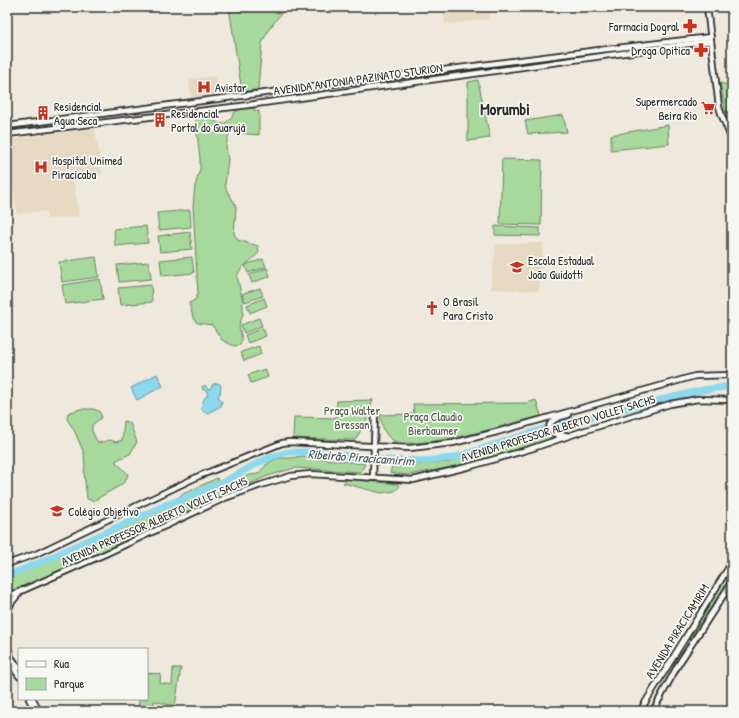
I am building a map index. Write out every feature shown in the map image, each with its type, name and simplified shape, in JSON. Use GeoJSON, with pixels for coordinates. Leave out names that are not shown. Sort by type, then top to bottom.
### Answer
{"type":"FeatureCollection","features":[{"type":"Feature","properties":{"kind":"main road"},"geometry":{"type":"LineString","coordinates":[[707,7],[719,107],[732,140]]}},
{"type":"Feature","properties":{"kind":"main road","name":"AVENIDA ANTONIA PAZINATO STURION"},"geometry":{"type":"LineString","coordinates":[[7,126],[599,50],[711,39]]}},
{"type":"Feature","properties":{"kind":"main road","name":"AVENIDA ANTONIA PAZINATO STURION"},"geometry":{"type":"LineString","coordinates":[[7,134],[434,79],[711,39]]}},
{"type":"Feature","properties":{"kind":"main road"},"geometry":{"type":"LineString","coordinates":[[587,52],[594,57],[599,50]]}},
{"type":"Feature","properties":{"kind":"main road"},"geometry":{"type":"LineString","coordinates":[[434,79],[435,74],[447,70]]}},
{"type":"Feature","properties":{"kind":"main road"},"geometry":{"type":"LineString","coordinates":[[121,120],[124,116],[123,112]]}},
{"type":"Feature","properties":{"kind":"main road"},"geometry":{"type":"LineString","coordinates":[[99,123],[101,114]]}},
{"type":"Feature","properties":{"kind":"main road","name":"AVENIDA PROFESSOR ALBERTO VOLLET SACHS"},"geometry":{"type":"LineString","coordinates":[[7,564],[36,554],[199,476],[274,446],[289,442],[410,448],[453,443],[695,376],[732,375]]}},
{"type":"Feature","properties":{"kind":"main road","name":"AVENIDA PROFESSOR ALBERTO VOLLET SACHS"},"geometry":{"type":"LineString","coordinates":[[7,596],[105,554],[225,498],[291,476],[310,474],[413,480],[530,449],[583,431],[687,400],[709,398],[732,400]]}},
{"type":"Feature","properties":{"kind":"main road"},"geometry":{"type":"LineString","coordinates":[[580,408],[573,413],[551,422],[550,428],[555,434],[561,436],[583,431]]}},
{"type":"Feature","properties":{"kind":"main road"},"geometry":{"type":"LineString","coordinates":[[373,478],[375,413]]}},
{"type":"Feature","properties":{"kind":"main road","name":"AVENIDA PIRACICAMIRIM"},"geometry":{"type":"LineString","coordinates":[[640,711],[683,639],[732,562]]}},
{"type":"Feature","properties":{"kind":"main road","name":"AVENIDA PIRACICAMIRIM"},"geometry":{"type":"LineString","coordinates":[[653,711],[691,645],[732,582]]}},
{"type":"Feature","properties":{"kind":"main road"},"geometry":{"type":"LineString","coordinates":[[7,611],[21,591]]}},
{"type":"Feature","properties":{"kind":"main road"},"geometry":{"type":"LineString","coordinates":[[683,639],[689,640],[691,645]]}},
{"type":"Feature","properties":{"kind":"main road"},"geometry":{"type":"LineString","coordinates":[[7,644],[8,655],[18,674]]}},
{"type":"Feature","properties":{"kind":"main road"},"geometry":{"type":"LineString","coordinates":[[8,655],[18,667]]}},
{"type":"Feature","properties":{"kind":"main road"},"geometry":{"type":"LineString","coordinates":[[30,700],[35,711]]}},
{"type":"Feature","properties":{"kind":"main road"},"geometry":{"type":"LineString","coordinates":[[34,700],[39,711]]}},
{"type":"Feature","properties":{"kind":"shaded area"},"geometry":{"type":"Polygon","coordinates":[[[443,7],[488,7],[489,19],[445,24],[443,7]]]}},
{"type":"Feature","properties":{"kind":"shaded area","name":"Avistar"},"geometry":{"type":"Polygon","coordinates":[[[216,76],[219,94],[191,98],[189,79],[216,76]]]}},
{"type":"Feature","properties":{"kind":"shaded area","name":"Hospital Unimed Piracicaba"},"geometry":{"type":"Polygon","coordinates":[[[95,128],[102,174],[73,177],[79,216],[47,219],[46,211],[17,214],[7,140],[95,128]]]}},
{"type":"Feature","properties":{"kind":"shaded area","name":"Escola Estadual João Guidotti"},"geometry":{"type":"Polygon","coordinates":[[[543,243],[539,291],[490,289],[496,244],[543,243]]]}},
{"type":"Feature","properties":{"kind":"green space"},"geometry":{"type":"Polygon","coordinates":[[[229,7],[285,7],[269,29],[262,43],[258,89],[242,92],[229,7]]]}},
{"type":"Feature","properties":{"kind":"green space"},"geometry":{"type":"Polygon","coordinates":[[[478,80],[490,138],[468,141],[468,82],[478,80]]]}},
{"type":"Feature","properties":{"kind":"green space"},"geometry":{"type":"Polygon","coordinates":[[[720,83],[732,86],[732,94],[726,115],[720,83]]]}},
{"type":"Feature","properties":{"kind":"green space"},"geometry":{"type":"Polygon","coordinates":[[[244,108],[254,108],[255,111],[259,111],[259,135],[237,133],[240,128],[229,134],[226,146],[228,159],[225,185],[236,208],[234,234],[238,240],[258,246],[259,252],[244,266],[237,276],[243,302],[243,314],[239,326],[242,339],[240,345],[234,346],[222,340],[212,325],[197,323],[193,317],[189,303],[195,300],[198,294],[193,206],[195,186],[200,169],[200,159],[195,115],[207,113],[217,123],[223,124],[237,111],[244,108]]]}},
{"type":"Feature","properties":{"kind":"green space"},"geometry":{"type":"Polygon","coordinates":[[[563,115],[567,132],[528,134],[525,121],[563,115]]]}},
{"type":"Feature","properties":{"kind":"green space"},"geometry":{"type":"Polygon","coordinates":[[[668,125],[669,144],[611,150],[611,135],[668,125]]]}},
{"type":"Feature","properties":{"kind":"green space"},"geometry":{"type":"Polygon","coordinates":[[[502,159],[542,160],[541,225],[500,224],[502,159]]]}},
{"type":"Feature","properties":{"kind":"green space"},"geometry":{"type":"Polygon","coordinates":[[[190,210],[191,227],[159,230],[157,213],[190,210]]]}},
{"type":"Feature","properties":{"kind":"green space"},"geometry":{"type":"Polygon","coordinates":[[[146,226],[148,243],[115,246],[114,229],[146,226]]]}},
{"type":"Feature","properties":{"kind":"green space"},"geometry":{"type":"Polygon","coordinates":[[[495,226],[540,228],[540,236],[495,235],[495,226]]]}},
{"type":"Feature","properties":{"kind":"green space"},"geometry":{"type":"Polygon","coordinates":[[[190,232],[192,249],[160,252],[158,236],[190,232]]]}},
{"type":"Feature","properties":{"kind":"green space"},"geometry":{"type":"Polygon","coordinates":[[[96,257],[99,277],[62,282],[59,262],[96,257]]]}},
{"type":"Feature","properties":{"kind":"green space"},"geometry":{"type":"Polygon","coordinates":[[[192,257],[194,273],[162,276],[160,260],[192,257]]]}},
{"type":"Feature","properties":{"kind":"green space"},"geometry":{"type":"Polygon","coordinates":[[[263,259],[266,267],[248,273],[245,265],[263,259]]]}},
{"type":"Feature","properties":{"kind":"green space"},"geometry":{"type":"Polygon","coordinates":[[[149,262],[151,279],[119,282],[117,265],[149,262]]]}},
{"type":"Feature","properties":{"kind":"green space"},"geometry":{"type":"Polygon","coordinates":[[[267,268],[270,276],[252,283],[249,275],[267,268]]]}},
{"type":"Feature","properties":{"kind":"green space"},"geometry":{"type":"Polygon","coordinates":[[[100,279],[103,299],[65,304],[62,285],[100,279]]]}},
{"type":"Feature","properties":{"kind":"green space"},"geometry":{"type":"Polygon","coordinates":[[[151,285],[152,302],[120,305],[118,288],[151,285]]]}},
{"type":"Feature","properties":{"kind":"green space"},"geometry":{"type":"Polygon","coordinates":[[[260,288],[263,296],[245,302],[242,294],[260,288]]]}},
{"type":"Feature","properties":{"kind":"green space"},"geometry":{"type":"Polygon","coordinates":[[[264,298],[267,306],[250,313],[247,305],[264,298]]]}},
{"type":"Feature","properties":{"kind":"green space"},"geometry":{"type":"Polygon","coordinates":[[[259,318],[262,326],[244,333],[241,325],[259,318]]]}},
{"type":"Feature","properties":{"kind":"green space"},"geometry":{"type":"Polygon","coordinates":[[[263,328],[266,336],[248,343],[245,335],[263,328]]]}},
{"type":"Feature","properties":{"kind":"green space"},"geometry":{"type":"Polygon","coordinates":[[[259,346],[261,354],[244,361],[241,352],[259,346]]]}},
{"type":"Feature","properties":{"kind":"green space"},"geometry":{"type":"Polygon","coordinates":[[[265,369],[268,377],[251,383],[248,375],[265,369]]]}},
{"type":"Feature","properties":{"kind":"green space","name":"Praça Walter Bressan"},"geometry":{"type":"Polygon","coordinates":[[[373,400],[366,422],[355,440],[293,438],[294,417],[336,418],[337,401],[373,400]]]}},
{"type":"Feature","properties":{"kind":"green space","name":"Praça Claudio Bierbaumer"},"geometry":{"type":"Polygon","coordinates":[[[536,400],[541,416],[461,436],[428,442],[398,443],[394,441],[386,433],[380,415],[414,414],[413,404],[526,403],[536,400]]]}},
{"type":"Feature","properties":{"kind":"green space"},"geometry":{"type":"Polygon","coordinates":[[[80,409],[93,409],[99,411],[102,417],[92,425],[92,431],[98,443],[110,440],[116,442],[122,440],[124,421],[130,423],[137,442],[130,454],[115,461],[128,474],[126,480],[121,485],[93,501],[87,499],[84,473],[84,453],[74,430],[67,419],[68,413],[80,409]]]}},
{"type":"Feature","properties":{"kind":"green space"},"geometry":{"type":"Polygon","coordinates":[[[547,432],[553,439],[474,462],[471,455],[547,432]]]}},
{"type":"Feature","properties":{"kind":"green space"},"geometry":{"type":"Polygon","coordinates":[[[302,456],[365,464],[361,472],[294,468],[265,477],[232,492],[242,478],[258,474],[267,464],[277,458],[302,456]]]}},
{"type":"Feature","properties":{"kind":"green space"},"geometry":{"type":"Polygon","coordinates":[[[462,457],[466,464],[409,475],[390,473],[392,466],[449,462],[462,457]]]}},
{"type":"Feature","properties":{"kind":"green space"},"geometry":{"type":"Polygon","coordinates":[[[217,478],[224,497],[103,554],[20,590],[7,593],[7,578],[42,564],[165,507],[181,495],[217,478]]]}},
{"type":"Feature","properties":{"kind":"green space"},"geometry":{"type":"Polygon","coordinates":[[[348,479],[398,484],[399,487],[395,491],[381,493],[343,483],[348,479]]]}},
{"type":"Feature","properties":{"kind":"green space"},"geometry":{"type":"Polygon","coordinates":[[[732,567],[732,575],[690,639],[688,637],[732,567]]]}},
{"type":"Feature","properties":{"kind":"green space"},"geometry":{"type":"Polygon","coordinates":[[[173,668],[181,668],[175,706],[154,701],[154,711],[138,711],[139,700],[148,700],[148,673],[161,674],[160,683],[172,685],[173,668]]]}},
{"type":"Feature","properties":{"kind":"water"},"geometry":{"type":"Polygon","coordinates":[[[157,374],[163,386],[137,400],[131,388],[157,374]]]}},
{"type":"Feature","properties":{"kind":"water"},"geometry":{"type":"Polygon","coordinates":[[[218,383],[221,385],[220,394],[218,396],[222,402],[221,406],[208,413],[204,412],[201,408],[204,399],[208,394],[202,387],[205,385],[210,389],[213,384],[218,383]]]}},
{"type":"Feature","properties":{"kind":"waterway","name":"Ribeirão Piracicamirim"},"geometry":{"type":"LineString","coordinates":[[7,576],[166,505],[220,484],[258,463],[288,452],[315,452],[381,460],[424,461],[453,458],[553,426],[703,390],[732,386]]}},
{"type":"Feature","properties":{"kind":"place","name":"Farmacia Dogral"},"geometry":{"type":"Point","coordinates":[690,26]}},
{"type":"Feature","properties":{"kind":"place","name":"Droga Opitica"},"geometry":{"type":"Point","coordinates":[701,50]}},
{"type":"Feature","properties":{"kind":"place","name":"Avistar"},"geometry":{"type":"Point","coordinates":[204,87]}},
{"type":"Feature","properties":{"kind":"place","name":"Supermercado Beira Rio"},"geometry":{"type":"Point","coordinates":[708,108]}},
{"type":"Feature","properties":{"kind":"place","name":"Residencial Agua Seca"},"geometry":{"type":"Point","coordinates":[43,113]}},
{"type":"Feature","properties":{"kind":"place","name":"Residencial Portal do Guarujá"},"geometry":{"type":"Point","coordinates":[160,120]}},
{"type":"Feature","properties":{"kind":"place","name":"Hospital Unimed Piracicaba"},"geometry":{"type":"Point","coordinates":[41,167]}},
{"type":"Feature","properties":{"kind":"place","name":"Escola Estadual João Guidotti"},"geometry":{"type":"Point","coordinates":[517,267]}},
{"type":"Feature","properties":{"kind":"place","name":"O Brasil Para Cristo"},"geometry":{"type":"Point","coordinates":[432,308]}},
{"type":"Feature","properties":{"kind":"place","name":"Colégio Objetivo"},"geometry":{"type":"Point","coordinates":[57,511]}},
{"type":"Feature","properties":{"kind":"district","name":"Morumbi"},"geometry":{"type":"Point","coordinates":[505,109]}}]}
